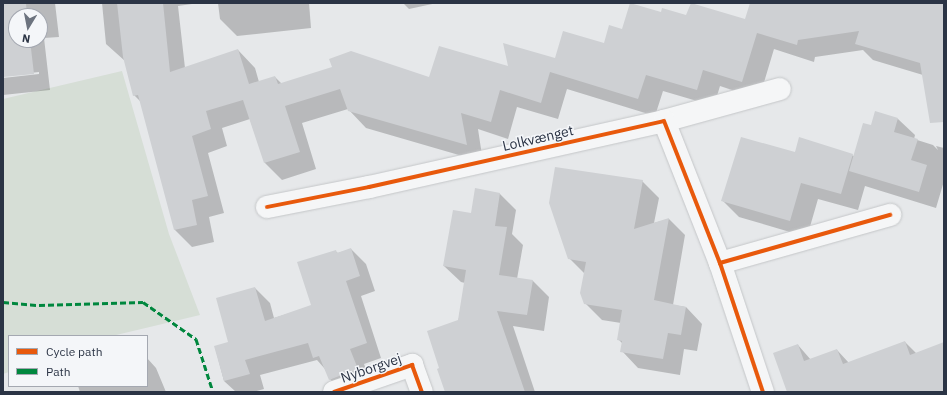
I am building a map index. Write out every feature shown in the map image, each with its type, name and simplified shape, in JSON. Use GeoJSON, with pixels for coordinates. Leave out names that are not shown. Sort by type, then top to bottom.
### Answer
{"type":"FeatureCollection","features":[{"type":"Feature","properties":{"kind":"street","name":"Lolkvænget"},"geometry":{"type":"LineString","coordinates":[[267,207],[370,187],[664,121],[780,89]]}},
{"type":"Feature","properties":{"kind":"street"},"geometry":{"type":"LineString","coordinates":[[664,121],[720,263],[764,392]]}},
{"type":"Feature","properties":{"kind":"street"},"geometry":{"type":"LineString","coordinates":[[720,263],[890,215]]}},
{"type":"Feature","properties":{"kind":"street","name":"Nyborgvej"},"geometry":{"type":"LineString","coordinates":[[334,392],[412,366],[422,392]]}},
{"type":"Feature","properties":{"kind":"shaded area"},"geometry":{"type":"Polygon","coordinates":[[[122,71],[169,234],[200,315],[116,335],[8,335],[8,372],[3,374],[3,99],[122,71]]]}},
{"type":"Feature","properties":{"kind":"building"},"geometry":{"type":"Polygon","coordinates":[[[3,3],[26,3],[26,8],[8,8],[8,48],[31,48],[34,74],[3,77],[3,3]]]}},
{"type":"Feature","properties":{"kind":"building"},"geometry":{"type":"Polygon","coordinates":[[[117,3],[163,3],[170,72],[238,49],[249,84],[275,76],[278,84],[332,67],[329,59],[351,51],[429,77],[439,46],[508,66],[503,43],[555,58],[563,31],[604,43],[609,25],[622,29],[630,3],[661,12],[662,8],[686,15],[691,3],[745,19],[750,3],[944,3],[944,122],[930,123],[920,63],[855,44],[859,31],[798,40],[797,45],[757,33],[742,82],[703,70],[697,90],[646,75],[638,99],[550,72],[541,103],[500,90],[491,122],[461,113],[467,145],[348,111],[340,89],[285,106],[300,152],[264,163],[243,100],[206,111],[211,129],[192,136],[208,196],[192,200],[197,225],[174,230],[138,95],[133,96],[123,57],[117,3]]]}},
{"type":"Feature","properties":{"kind":"building"},"geometry":{"type":"Polygon","coordinates":[[[875,111],[898,118],[894,132],[918,139],[911,160],[927,165],[919,192],[849,171],[863,123],[871,125],[875,111]]]}},
{"type":"Feature","properties":{"kind":"building"},"geometry":{"type":"Polygon","coordinates":[[[741,137],[795,152],[799,137],[853,154],[841,194],[801,183],[790,221],[721,201],[741,137]]]}},
{"type":"Feature","properties":{"kind":"building"},"geometry":{"type":"Polygon","coordinates":[[[555,167],[643,180],[634,229],[669,218],[654,300],[686,307],[681,335],[668,333],[663,359],[620,352],[622,341],[617,340],[622,310],[584,304],[580,293],[586,262],[568,259],[549,203],[555,167]]]}},
{"type":"Feature","properties":{"kind":"building"},"geometry":{"type":"Polygon","coordinates":[[[475,188],[500,193],[495,226],[507,227],[499,275],[533,280],[527,315],[497,311],[525,392],[445,392],[427,331],[458,320],[466,270],[443,266],[453,210],[471,213],[475,188]]]}},
{"type":"Feature","properties":{"kind":"building"},"geometry":{"type":"Polygon","coordinates":[[[351,248],[360,276],[346,281],[367,343],[350,349],[358,369],[329,380],[319,356],[313,358],[308,343],[245,360],[250,374],[224,381],[214,346],[228,342],[216,298],[255,287],[265,321],[311,305],[297,262],[336,250],[337,253],[351,248]]]}},
{"type":"Feature","properties":{"kind":"building"},"geometry":{"type":"Polygon","coordinates":[[[905,341],[910,355],[944,342],[944,392],[787,392],[773,353],[798,344],[804,361],[837,349],[843,364],[905,341]]]}},
{"type":"Feature","properties":{"kind":"marked path"},"geometry":{"type":"LineString","coordinates":[[3,302],[39,305],[143,302],[196,339],[213,392]]}},
{"type":"Feature","properties":{"kind":"cycle path"},"geometry":{"type":"LineString","coordinates":[[267,207],[369,187],[664,121],[720,263],[763,392]]}},
{"type":"Feature","properties":{"kind":"cycle path"},"geometry":{"type":"LineString","coordinates":[[720,263],[890,215]]}},
{"type":"Feature","properties":{"kind":"cycle path"},"geometry":{"type":"LineString","coordinates":[[334,392],[412,365],[422,392]]}}]}
